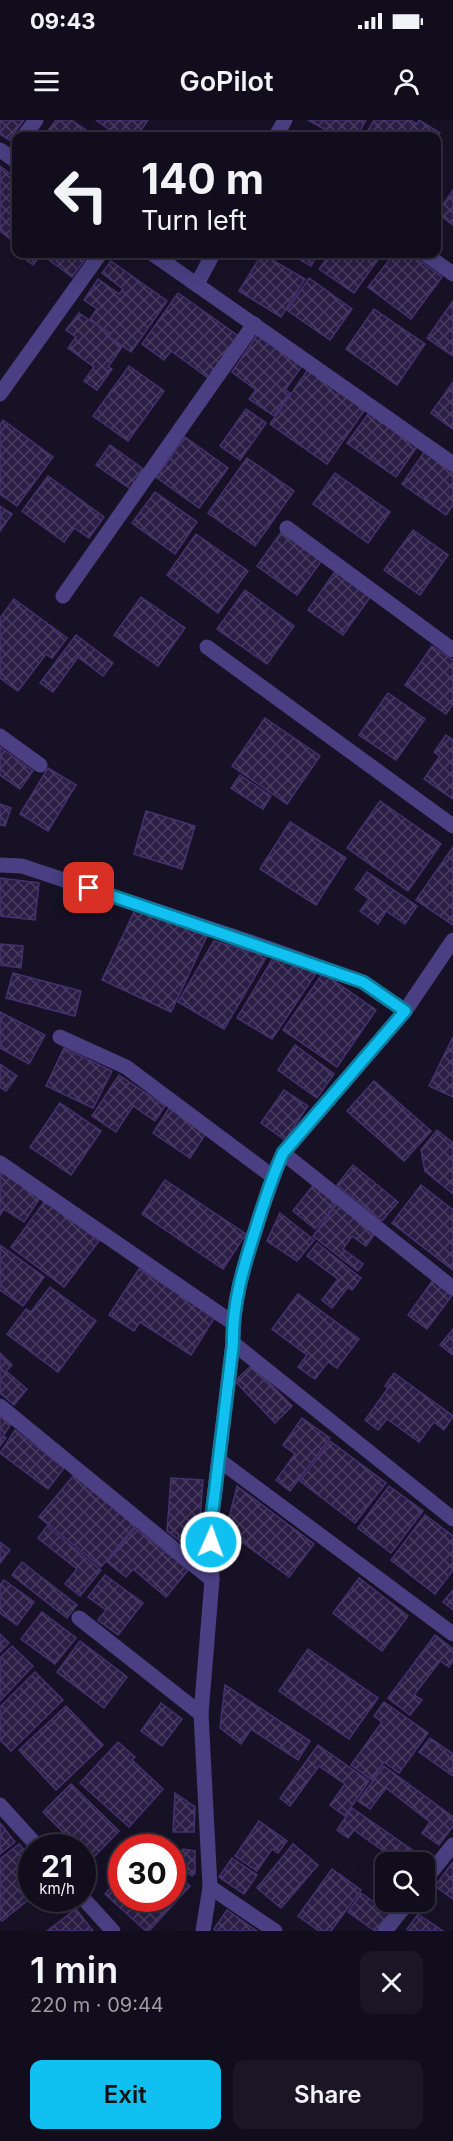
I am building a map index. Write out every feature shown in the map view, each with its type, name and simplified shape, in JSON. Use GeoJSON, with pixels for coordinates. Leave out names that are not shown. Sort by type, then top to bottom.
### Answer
{"type":"FeatureCollection","features":[{"type":"Feature","properties":{"kind":"street"},"geometry":{"type":"LineString","coordinates":[[0,394],[97,258]]}},
{"type":"Feature","properties":{"kind":"street"},"geometry":{"type":"LineString","coordinates":[[159,258],[453,464]]}},
{"type":"Feature","properties":{"kind":"street"},"geometry":{"type":"LineString","coordinates":[[197,284],[211,258]]}},
{"type":"Feature","properties":{"kind":"street"},"geometry":{"type":"LineString","coordinates":[[430,258],[453,273]]}},
{"type":"Feature","properties":{"kind":"street"},"geometry":{"type":"LineString","coordinates":[[63,597],[254,324]]}},
{"type":"Feature","properties":{"kind":"street"},"geometry":{"type":"LineString","coordinates":[[287,528],[453,650]]}},
{"type":"Feature","properties":{"kind":"street"},"geometry":{"type":"LineString","coordinates":[[207,647],[453,826]]}},
{"type":"Feature","properties":{"kind":"street"},"geometry":{"type":"LineString","coordinates":[[0,736],[40,765]]}},
{"type":"Feature","properties":{"kind":"street"},"geometry":{"type":"LineString","coordinates":[[0,865],[22,866],[363,982],[405,1011]]}},
{"type":"Feature","properties":{"kind":"street"},"geometry":{"type":"LineString","coordinates":[[203,1931],[210,1887],[201,1714],[212,1580],[211,1523],[233,1343],[233,1323],[243,1270],[272,1176],[283,1153],[405,1011],[451,947]]}},
{"type":"Feature","properties":{"kind":"street"},"geometry":{"type":"LineString","coordinates":[[60,1037],[126,1067],[272,1176]]}},
{"type":"Feature","properties":{"kind":"street"},"geometry":{"type":"LineString","coordinates":[[283,1153],[453,1288]]}},
{"type":"Feature","properties":{"kind":"street"},"geometry":{"type":"LineString","coordinates":[[0,1163],[233,1323]]}},
{"type":"Feature","properties":{"kind":"street"},"geometry":{"type":"LineString","coordinates":[[233,1343],[453,1519]]}},
{"type":"Feature","properties":{"kind":"street"},"geometry":{"type":"LineString","coordinates":[[0,1406],[212,1580]]}},
{"type":"Feature","properties":{"kind":"street"},"geometry":{"type":"LineString","coordinates":[[219,1460],[453,1634]]}},
{"type":"Feature","properties":{"kind":"street"},"geometry":{"type":"LineString","coordinates":[[79,1618],[201,1714]]}},
{"type":"Feature","properties":{"kind":"street"},"geometry":{"type":"LineString","coordinates":[[0,1805],[26,1834]]}},
{"type":"Feature","properties":{"kind":"street"},"geometry":{"type":"LineString","coordinates":[[435,1867],[453,1845]]}},
{"type":"Feature","properties":{"kind":"street"},"geometry":{"type":"LineString","coordinates":[[210,1887],[275,1931]]}},
{"type":"Feature","properties":{"kind":"street"},"geometry":{"type":"LineString","coordinates":[[96,1912],[113,1931]]}},
{"type":"Feature","properties":{"kind":"street"},"geometry":{"type":"LineString","coordinates":[[386,1931],[400,1912]]}},
{"type":"Feature","properties":{"kind":"building"},"geometry":{"type":"Polygon","coordinates":[[[0,120],[24,120],[15,132],[12,132],[9,140],[0,134],[0,120]]]}},
{"type":"Feature","properties":{"kind":"building"},"geometry":{"type":"Polygon","coordinates":[[[56,120],[71,120],[89,132],[47,132],[56,120]]]}},
{"type":"Feature","properties":{"kind":"building"},"geometry":{"type":"Polygon","coordinates":[[[96,120],[148,120],[140,132],[113,132],[96,120]]]}},
{"type":"Feature","properties":{"kind":"building"},"geometry":{"type":"Polygon","coordinates":[[[308,120],[366,120],[359,132],[329,132],[308,120]]]}},
{"type":"Feature","properties":{"kind":"building"},"geometry":{"type":"Polygon","coordinates":[[[374,120],[410,120],[417,124],[419,120],[438,132],[367,132],[374,120]]]}},
{"type":"Feature","properties":{"kind":"building"},"geometry":{"type":"Polygon","coordinates":[[[0,166],[12,175],[12,240],[0,231],[0,166]]]}},
{"type":"Feature","properties":{"kind":"building"},"geometry":{"type":"Polygon","coordinates":[[[453,190],[453,225],[441,216],[441,207],[453,190]]]}},
{"type":"Feature","properties":{"kind":"building"},"geometry":{"type":"Polygon","coordinates":[[[23,258],[38,258],[33,265],[23,258]]]}},
{"type":"Feature","properties":{"kind":"building"},"geometry":{"type":"Polygon","coordinates":[[[46,258],[86,258],[72,277],[46,258]]]}},
{"type":"Feature","properties":{"kind":"building"},"geometry":{"type":"Polygon","coordinates":[[[260,258],[269,258],[305,279],[281,317],[239,291],[260,258]]]}},
{"type":"Feature","properties":{"kind":"building"},"geometry":{"type":"Polygon","coordinates":[[[297,258],[316,258],[311,266],[297,258]]]}},
{"type":"Feature","properties":{"kind":"building"},"geometry":{"type":"Polygon","coordinates":[[[327,258],[379,258],[354,293],[319,269],[327,258]]]}},
{"type":"Feature","properties":{"kind":"building"},"geometry":{"type":"Polygon","coordinates":[[[391,258],[416,258],[442,277],[411,319],[368,287],[391,258]]]}},
{"type":"Feature","properties":{"kind":"building"},"geometry":{"type":"Polygon","coordinates":[[[111,261],[167,301],[131,352],[108,336],[110,334],[90,319],[97,309],[84,300],[98,279],[119,294],[123,289],[102,273],[111,261]]]}},
{"type":"Feature","properties":{"kind":"building"},"geometry":{"type":"Polygon","coordinates":[[[309,278],[352,309],[330,340],[287,310],[309,278]]]}},
{"type":"Feature","properties":{"kind":"building"},"geometry":{"type":"Polygon","coordinates":[[[178,293],[241,338],[211,380],[171,351],[164,360],[142,344],[178,293]]]}},
{"type":"Feature","properties":{"kind":"building"},"geometry":{"type":"Polygon","coordinates":[[[453,301],[453,356],[427,338],[453,301]]]}},
{"type":"Feature","properties":{"kind":"building"},"geometry":{"type":"Polygon","coordinates":[[[374,309],[425,344],[397,385],[346,349],[374,309]]]}},
{"type":"Feature","properties":{"kind":"building"},"geometry":{"type":"Polygon","coordinates":[[[79,313],[109,333],[107,336],[122,347],[108,367],[112,369],[97,390],[84,381],[94,367],[68,348],[76,337],[66,330],[79,313]]]}},
{"type":"Feature","properties":{"kind":"building"},"geometry":{"type":"Polygon","coordinates":[[[257,335],[302,366],[285,390],[290,393],[274,416],[249,399],[256,390],[232,372],[257,335]]]}},
{"type":"Feature","properties":{"kind":"building"},"geometry":{"type":"Polygon","coordinates":[[[129,366],[164,391],[128,441],[93,416],[129,366]]]}},
{"type":"Feature","properties":{"kind":"building"},"geometry":{"type":"Polygon","coordinates":[[[309,368],[366,408],[327,464],[270,424],[309,368]]]}},
{"type":"Feature","properties":{"kind":"building"},"geometry":{"type":"Polygon","coordinates":[[[453,382],[453,429],[431,413],[453,382]]]}},
{"type":"Feature","properties":{"kind":"building"},"geometry":{"type":"Polygon","coordinates":[[[246,409],[266,423],[240,460],[220,446],[246,409]]]}},
{"type":"Feature","properties":{"kind":"building"},"geometry":{"type":"Polygon","coordinates":[[[371,410],[419,444],[396,477],[347,443],[371,410]]]}},
{"type":"Feature","properties":{"kind":"building"},"geometry":{"type":"Polygon","coordinates":[[[3,420],[53,457],[17,506],[0,494],[0,425],[3,420]]]}},
{"type":"Feature","properties":{"kind":"building"},"geometry":{"type":"Polygon","coordinates":[[[185,437],[228,468],[199,508],[156,477],[185,437]]]}},
{"type":"Feature","properties":{"kind":"building"},"geometry":{"type":"Polygon","coordinates":[[[110,445],[146,471],[132,490],[96,465],[110,445]]]}},
{"type":"Feature","properties":{"kind":"building"},"geometry":{"type":"Polygon","coordinates":[[[425,451],[453,470],[453,505],[446,515],[402,484],[425,451]]]}},
{"type":"Feature","properties":{"kind":"building"},"geometry":{"type":"Polygon","coordinates":[[[247,458],[294,491],[255,546],[208,513],[247,458]]]}},
{"type":"Feature","properties":{"kind":"building"},"geometry":{"type":"Polygon","coordinates":[[[335,473],[390,512],[368,543],[313,504],[335,473]]]}},
{"type":"Feature","properties":{"kind":"building"},"geometry":{"type":"Polygon","coordinates":[[[48,476],[104,517],[89,538],[74,528],[64,542],[22,511],[48,476]]]}},
{"type":"Feature","properties":{"kind":"building"},"geometry":{"type":"Polygon","coordinates":[[[155,492],[197,522],[175,554],[132,523],[155,492]]]}},
{"type":"Feature","properties":{"kind":"building"},"geometry":{"type":"Polygon","coordinates":[[[0,506],[12,514],[0,531],[0,506]]]}},
{"type":"Feature","properties":{"kind":"building"},"geometry":{"type":"Polygon","coordinates":[[[413,530],[448,555],[420,595],[384,570],[413,530]]]}},
{"type":"Feature","properties":{"kind":"building"},"geometry":{"type":"Polygon","coordinates":[[[282,531],[322,560],[297,595],[257,566],[282,531]]]}},
{"type":"Feature","properties":{"kind":"building"},"geometry":{"type":"Polygon","coordinates":[[[196,534],[248,571],[218,613],[167,575],[196,534]]]}},
{"type":"Feature","properties":{"kind":"building"},"geometry":{"type":"Polygon","coordinates":[[[336,570],[371,596],[343,635],[308,610],[336,570]]]}},
{"type":"Feature","properties":{"kind":"building"},"geometry":{"type":"Polygon","coordinates":[[[245,590],[294,626],[267,664],[217,629],[245,590]]]}},
{"type":"Feature","properties":{"kind":"building"},"geometry":{"type":"Polygon","coordinates":[[[141,597],[185,628],[158,666],[114,635],[141,597]]]}},
{"type":"Feature","properties":{"kind":"building"},"geometry":{"type":"Polygon","coordinates":[[[14,599],[67,638],[52,658],[46,654],[18,691],[0,678],[0,618],[14,599]]]}},
{"type":"Feature","properties":{"kind":"building"},"geometry":{"type":"Polygon","coordinates":[[[76,635],[113,663],[103,676],[78,657],[53,692],[40,683],[76,635]]]}},
{"type":"Feature","properties":{"kind":"building"},"geometry":{"type":"Polygon","coordinates":[[[432,646],[453,660],[453,704],[446,714],[405,685],[432,646]]]}},
{"type":"Feature","properties":{"kind":"building"},"geometry":{"type":"Polygon","coordinates":[[[388,693],[425,719],[396,760],[359,735],[388,693]]]}},
{"type":"Feature","properties":{"kind":"building"},"geometry":{"type":"Polygon","coordinates":[[[265,718],[320,756],[287,804],[232,766],[265,718]]]}},
{"type":"Feature","properties":{"kind":"building"},"geometry":{"type":"Polygon","coordinates":[[[446,735],[453,740],[453,799],[424,779],[440,756],[434,752],[446,735]]]}},
{"type":"Feature","properties":{"kind":"building"},"geometry":{"type":"Polygon","coordinates":[[[0,747],[33,771],[20,789],[0,775],[0,747]]]}},
{"type":"Feature","properties":{"kind":"building"},"geometry":{"type":"Polygon","coordinates":[[[48,768],[76,785],[48,831],[20,814],[48,768]]]}},
{"type":"Feature","properties":{"kind":"building"},"geometry":{"type":"Polygon","coordinates":[[[240,775],[271,796],[263,809],[231,788],[240,775]]]}},
{"type":"Feature","properties":{"kind":"building"},"geometry":{"type":"Polygon","coordinates":[[[380,801],[441,844],[408,891],[347,848],[380,801]]]}},
{"type":"Feature","properties":{"kind":"building"},"geometry":{"type":"Polygon","coordinates":[[[0,804],[11,808],[5,826],[0,825],[0,804]]]}},
{"type":"Feature","properties":{"kind":"building"},"geometry":{"type":"Polygon","coordinates":[[[146,811],[195,826],[182,869],[134,854],[146,811]]]}},
{"type":"Feature","properties":{"kind":"building"},"geometry":{"type":"Polygon","coordinates":[[[290,822],[346,858],[316,905],[260,869],[290,822]]]}},
{"type":"Feature","properties":{"kind":"building"},"geometry":{"type":"Polygon","coordinates":[[[453,847],[453,925],[416,900],[453,847]]]}},
{"type":"Feature","properties":{"kind":"building"},"geometry":{"type":"Polygon","coordinates":[[[367,872],[417,906],[405,924],[386,911],[378,924],[360,911],[369,899],[355,889],[367,872]]]}},
{"type":"Feature","properties":{"kind":"building"},"geometry":{"type":"Polygon","coordinates":[[[0,878],[39,883],[35,920],[0,916],[0,878]]]}},
{"type":"Feature","properties":{"kind":"building"},"geometry":{"type":"Polygon","coordinates":[[[135,910],[207,936],[171,1012],[102,980],[135,910]]]}},
{"type":"Feature","properties":{"kind":"building"},"geometry":{"type":"Polygon","coordinates":[[[214,941],[267,956],[224,1029],[178,1002],[214,941]]]}},
{"type":"Feature","properties":{"kind":"building"},"geometry":{"type":"Polygon","coordinates":[[[0,944],[23,946],[21,968],[0,965],[0,944]]]}},
{"type":"Feature","properties":{"kind":"building"},"geometry":{"type":"Polygon","coordinates":[[[273,958],[319,969],[272,1039],[237,1018],[273,958]]]}},
{"type":"Feature","properties":{"kind":"building"},"geometry":{"type":"Polygon","coordinates":[[[13,973],[81,991],[75,1016],[6,998],[13,973]]]}},
{"type":"Feature","properties":{"kind":"building"},"geometry":{"type":"Polygon","coordinates":[[[323,973],[376,1010],[337,1067],[283,1030],[323,973]]]}},
{"type":"Feature","properties":{"kind":"building"},"geometry":{"type":"Polygon","coordinates":[[[0,1012],[45,1035],[29,1064],[0,1048],[0,1012]]]}},
{"type":"Feature","properties":{"kind":"building"},"geometry":{"type":"Polygon","coordinates":[[[453,1037],[453,1097],[429,1086],[453,1037]]]}},
{"type":"Feature","properties":{"kind":"building"},"geometry":{"type":"Polygon","coordinates":[[[295,1045],[334,1074],[317,1098],[278,1070],[295,1045]]]}},
{"type":"Feature","properties":{"kind":"building"},"geometry":{"type":"Polygon","coordinates":[[[64,1048],[112,1071],[93,1108],[46,1086],[64,1048]]]}},
{"type":"Feature","properties":{"kind":"building"},"geometry":{"type":"Polygon","coordinates":[[[0,1064],[17,1076],[6,1091],[0,1087],[0,1064]]]}},
{"type":"Feature","properties":{"kind":"building"},"geometry":{"type":"Polygon","coordinates":[[[119,1075],[165,1106],[155,1121],[133,1106],[116,1132],[92,1116],[119,1075]]]}},
{"type":"Feature","properties":{"kind":"building"},"geometry":{"type":"Polygon","coordinates":[[[374,1081],[431,1131],[404,1161],[347,1111],[374,1081]]]}},
{"type":"Feature","properties":{"kind":"building"},"geometry":{"type":"Polygon","coordinates":[[[284,1090],[308,1106],[285,1140],[261,1123],[284,1090]]]}},
{"type":"Feature","properties":{"kind":"building"},"geometry":{"type":"Polygon","coordinates":[[[60,1103],[101,1131],[71,1175],[30,1147],[60,1103]]]}},
{"type":"Feature","properties":{"kind":"building"},"geometry":{"type":"Polygon","coordinates":[[[169,1108],[206,1133],[190,1158],[153,1133],[169,1108]]]}},
{"type":"Feature","properties":{"kind":"building"},"geometry":{"type":"Polygon","coordinates":[[[437,1130],[453,1143],[453,1194],[425,1171],[421,1150],[437,1130]]]}},
{"type":"Feature","properties":{"kind":"building"},"geometry":{"type":"Polygon","coordinates":[[[353,1165],[398,1202],[382,1221],[337,1185],[353,1165]]]}},
{"type":"Feature","properties":{"kind":"building"},"geometry":{"type":"Polygon","coordinates":[[[0,1171],[40,1198],[24,1222],[4,1209],[0,1215],[0,1171]]]}},
{"type":"Feature","properties":{"kind":"building"},"geometry":{"type":"Polygon","coordinates":[[[165,1180],[246,1234],[223,1269],[142,1214],[165,1180]]]}},
{"type":"Feature","properties":{"kind":"building"},"geometry":{"type":"Polygon","coordinates":[[[315,1183],[338,1201],[315,1229],[293,1211],[315,1183]]]}},
{"type":"Feature","properties":{"kind":"building"},"geometry":{"type":"Polygon","coordinates":[[[421,1185],[453,1210],[453,1270],[392,1223],[421,1185]]]}},
{"type":"Feature","properties":{"kind":"building"},"geometry":{"type":"Polygon","coordinates":[[[45,1201],[99,1241],[64,1287],[11,1247],[45,1201]]]}},
{"type":"Feature","properties":{"kind":"building"},"geometry":{"type":"Polygon","coordinates":[[[338,1202],[377,1231],[366,1246],[352,1236],[343,1249],[363,1264],[358,1271],[313,1236],[338,1202]]]}},
{"type":"Feature","properties":{"kind":"building"},"geometry":{"type":"Polygon","coordinates":[[[280,1213],[314,1240],[297,1261],[267,1241],[280,1213]]]}},
{"type":"Feature","properties":{"kind":"building"},"geometry":{"type":"Polygon","coordinates":[[[317,1243],[361,1278],[352,1290],[348,1287],[332,1308],[322,1300],[338,1279],[307,1256],[317,1243]]]}},
{"type":"Feature","properties":{"kind":"building"},"geometry":{"type":"Polygon","coordinates":[[[0,1245],[44,1277],[23,1306],[0,1290],[0,1245]]]}},
{"type":"Feature","properties":{"kind":"building"},"geometry":{"type":"Polygon","coordinates":[[[139,1269],[215,1317],[191,1355],[140,1322],[134,1331],[109,1315],[139,1269]]]}},
{"type":"Feature","properties":{"kind":"building"},"geometry":{"type":"Polygon","coordinates":[[[433,1280],[453,1294],[427,1329],[408,1315],[433,1280]]]}},
{"type":"Feature","properties":{"kind":"building"},"geometry":{"type":"Polygon","coordinates":[[[50,1287],[96,1321],[58,1372],[7,1334],[26,1309],[31,1312],[50,1287]]]}},
{"type":"Feature","properties":{"kind":"building"},"geometry":{"type":"Polygon","coordinates":[[[298,1294],[359,1339],[337,1368],[328,1362],[315,1379],[298,1367],[307,1355],[272,1329],[298,1294]]]}},
{"type":"Feature","properties":{"kind":"building"},"geometry":{"type":"Polygon","coordinates":[[[453,1329],[453,1355],[440,1345],[453,1329]]]}},
{"type":"Feature","properties":{"kind":"building"},"geometry":{"type":"Polygon","coordinates":[[[0,1353],[12,1365],[6,1371],[27,1389],[14,1405],[0,1393],[0,1353]]]}},
{"type":"Feature","properties":{"kind":"building"},"geometry":{"type":"Polygon","coordinates":[[[252,1365],[292,1406],[275,1423],[235,1381],[252,1365]]]}},
{"type":"Feature","properties":{"kind":"building"},"geometry":{"type":"Polygon","coordinates":[[[394,1373],[453,1416],[444,1430],[434,1422],[419,1442],[387,1419],[378,1430],[365,1420],[388,1388],[385,1386],[394,1373]]]}},
{"type":"Feature","properties":{"kind":"building"},"geometry":{"type":"Polygon","coordinates":[[[0,1416],[11,1424],[0,1446],[0,1416]]]}},
{"type":"Feature","properties":{"kind":"building"},"geometry":{"type":"Polygon","coordinates":[[[302,1418],[330,1438],[290,1491],[276,1480],[295,1454],[283,1445],[302,1418]]]}},
{"type":"Feature","properties":{"kind":"building"},"geometry":{"type":"Polygon","coordinates":[[[15,1430],[64,1468],[48,1489],[0,1453],[15,1430]]]}},
{"type":"Feature","properties":{"kind":"building"},"geometry":{"type":"Polygon","coordinates":[[[330,1441],[386,1483],[355,1523],[300,1481],[330,1441]]]}},
{"type":"Feature","properties":{"kind":"building"},"geometry":{"type":"Polygon","coordinates":[[[74,1475],[135,1526],[101,1567],[39,1517],[74,1475]]]}},
{"type":"Feature","properties":{"kind":"building"},"geometry":{"type":"Polygon","coordinates":[[[171,1478],[203,1480],[198,1543],[180,1541],[167,1531],[171,1478]]]}},
{"type":"Feature","properties":{"kind":"building"},"geometry":{"type":"Polygon","coordinates":[[[237,1486],[314,1544],[289,1577],[226,1530],[237,1486]]]}},
{"type":"Feature","properties":{"kind":"building"},"geometry":{"type":"Polygon","coordinates":[[[389,1486],[423,1511],[391,1553],[358,1528],[389,1486]]]}},
{"type":"Feature","properties":{"kind":"building"},"geometry":{"type":"Polygon","coordinates":[[[425,1515],[453,1536],[453,1570],[435,1594],[391,1560],[425,1515]]]}},
{"type":"Feature","properties":{"kind":"building"},"geometry":{"type":"Polygon","coordinates":[[[47,1526],[101,1570],[80,1596],[65,1584],[77,1569],[38,1538],[47,1526]]]}},
{"type":"Feature","properties":{"kind":"building"},"geometry":{"type":"Polygon","coordinates":[[[135,1528],[188,1570],[166,1597],[133,1569],[126,1577],[107,1562],[135,1528]]]}},
{"type":"Feature","properties":{"kind":"building"},"geometry":{"type":"Polygon","coordinates":[[[0,1542],[10,1550],[0,1563],[0,1542]]]}},
{"type":"Feature","properties":{"kind":"building"},"geometry":{"type":"Polygon","coordinates":[[[22,1562],[77,1605],[67,1618],[12,1575],[22,1562]]]}},
{"type":"Feature","properties":{"kind":"building"},"geometry":{"type":"Polygon","coordinates":[[[105,1575],[143,1603],[118,1635],[98,1620],[106,1610],[88,1597],[105,1575]]]}},
{"type":"Feature","properties":{"kind":"building"},"geometry":{"type":"Polygon","coordinates":[[[359,1578],[408,1616],[382,1651],[333,1613],[359,1578]]]}},
{"type":"Feature","properties":{"kind":"building"},"geometry":{"type":"Polygon","coordinates":[[[4,1580],[34,1602],[17,1625],[0,1613],[0,1585],[4,1580]]]}},
{"type":"Feature","properties":{"kind":"building"},"geometry":{"type":"Polygon","coordinates":[[[453,1590],[453,1610],[443,1602],[453,1590]]]}},
{"type":"Feature","properties":{"kind":"building"},"geometry":{"type":"Polygon","coordinates":[[[42,1612],[76,1638],[55,1664],[21,1639],[42,1612]]]}},
{"type":"Feature","properties":{"kind":"building"},"geometry":{"type":"Polygon","coordinates":[[[0,1634],[9,1643],[0,1652],[0,1634]]]}},
{"type":"Feature","properties":{"kind":"building"},"geometry":{"type":"Polygon","coordinates":[[[435,1635],[453,1649],[453,1661],[449,1667],[440,1661],[414,1695],[422,1700],[410,1715],[388,1698],[435,1635]]]}},
{"type":"Feature","properties":{"kind":"building"},"geometry":{"type":"Polygon","coordinates":[[[80,1641],[127,1677],[104,1708],[57,1672],[80,1641]]]}},
{"type":"Feature","properties":{"kind":"building"},"geometry":{"type":"Polygon","coordinates":[[[12,1646],[33,1666],[0,1701],[0,1658],[12,1646]]]}},
{"type":"Feature","properties":{"kind":"building"},"geometry":{"type":"Polygon","coordinates":[[[308,1649],[378,1698],[349,1739],[279,1691],[308,1649]]]}},
{"type":"Feature","properties":{"kind":"building"},"geometry":{"type":"Polygon","coordinates":[[[35,1672],[63,1700],[11,1751],[0,1740],[0,1707],[35,1672]]]}},
{"type":"Feature","properties":{"kind":"building"},"geometry":{"type":"Polygon","coordinates":[[[225,1685],[310,1741],[298,1760],[251,1729],[241,1744],[220,1728],[225,1685]]]}},
{"type":"Feature","properties":{"kind":"building"},"geometry":{"type":"Polygon","coordinates":[[[384,1702],[428,1733],[399,1773],[384,1762],[372,1780],[351,1765],[382,1722],[374,1716],[384,1702]]]}},
{"type":"Feature","properties":{"kind":"building"},"geometry":{"type":"Polygon","coordinates":[[[161,1703],[182,1719],[162,1746],[141,1731],[161,1703]]]}},
{"type":"Feature","properties":{"kind":"building"},"geometry":{"type":"Polygon","coordinates":[[[66,1706],[103,1745],[56,1790],[19,1750],[66,1706]]]}},
{"type":"Feature","properties":{"kind":"building"},"geometry":{"type":"Polygon","coordinates":[[[430,1738],[453,1754],[453,1776],[419,1752],[430,1738]]]}},
{"type":"Feature","properties":{"kind":"building"},"geometry":{"type":"Polygon","coordinates":[[[118,1742],[135,1757],[132,1760],[163,1789],[129,1827],[80,1783],[118,1742]]]}},
{"type":"Feature","properties":{"kind":"building"},"geometry":{"type":"Polygon","coordinates":[[[318,1745],[369,1781],[345,1816],[330,1805],[345,1784],[319,1766],[290,1806],[280,1798],[318,1745]]]}},
{"type":"Feature","properties":{"kind":"building"},"geometry":{"type":"Polygon","coordinates":[[[384,1766],[453,1817],[453,1826],[439,1845],[422,1833],[430,1822],[386,1788],[370,1809],[358,1801],[384,1766]]]}},
{"type":"Feature","properties":{"kind":"building"},"geometry":{"type":"Polygon","coordinates":[[[71,1784],[119,1831],[116,1834],[108,1834],[108,1842],[96,1855],[96,1834],[65,1834],[43,1812],[71,1784]]]}},
{"type":"Feature","properties":{"kind":"building"},"geometry":{"type":"Polygon","coordinates":[[[175,1793],[195,1807],[194,1832],[173,1832],[175,1793]]]}},
{"type":"Feature","properties":{"kind":"building"},"geometry":{"type":"Polygon","coordinates":[[[352,1808],[415,1852],[385,1852],[354,1830],[348,1838],[337,1830],[352,1808]]]}},
{"type":"Feature","properties":{"kind":"building"},"geometry":{"type":"Polygon","coordinates":[[[259,1821],[287,1841],[278,1853],[272,1849],[257,1871],[235,1856],[259,1821]]]}},
{"type":"Feature","properties":{"kind":"building"},"geometry":{"type":"Polygon","coordinates":[[[0,1823],[15,1842],[0,1854],[0,1823]]]}},
{"type":"Feature","properties":{"kind":"building"},"geometry":{"type":"Polygon","coordinates":[[[293,1844],[318,1865],[281,1908],[257,1888],[293,1844]]]}},
{"type":"Feature","properties":{"kind":"building"},"geometry":{"type":"Polygon","coordinates":[[[18,1845],[18,1908],[2,1921],[0,1919],[0,1859],[18,1845]]]}},
{"type":"Feature","properties":{"kind":"building"},"geometry":{"type":"Polygon","coordinates":[[[186,1850],[195,1851],[195,1873],[192,1876],[186,1871],[186,1850]]]}},
{"type":"Feature","properties":{"kind":"building"},"geometry":{"type":"Polygon","coordinates":[[[232,1858],[257,1875],[244,1894],[219,1877],[232,1858]]]}},
{"type":"Feature","properties":{"kind":"building"},"geometry":{"type":"Polygon","coordinates":[[[452,1863],[453,1863],[453,1899],[435,1886],[452,1863]]]}},
{"type":"Feature","properties":{"kind":"building"},"geometry":{"type":"Polygon","coordinates":[[[332,1869],[361,1890],[331,1931],[319,1931],[298,1916],[332,1869]]]}},
{"type":"Feature","properties":{"kind":"building"},"geometry":{"type":"Polygon","coordinates":[[[361,1893],[375,1903],[375,1912],[391,1914],[379,1931],[375,1931],[348,1912],[361,1893]]]}},
{"type":"Feature","properties":{"kind":"building"},"geometry":{"type":"Polygon","coordinates":[[[227,1910],[257,1931],[216,1931],[214,1929],[227,1910]]]}},
{"type":"Feature","properties":{"kind":"building"},"geometry":{"type":"Polygon","coordinates":[[[72,1912],[78,1912],[93,1931],[47,1931],[72,1912]]]}},
{"type":"Feature","properties":{"kind":"building"},"geometry":{"type":"Polygon","coordinates":[[[125,1912],[166,1912],[149,1931],[146,1931],[125,1912]]]}},
{"type":"Feature","properties":{"kind":"building"},"geometry":{"type":"Polygon","coordinates":[[[418,1914],[443,1931],[410,1931],[407,1929],[418,1914]]]}},
{"type":"Feature","properties":{"kind":"route"},"geometry":{"type":"LineString","coordinates":[[89,888],[363,982],[405,1011],[283,1153],[272,1176],[243,1270],[233,1323],[233,1343],[211,1523],[211,1542]]}}]}
